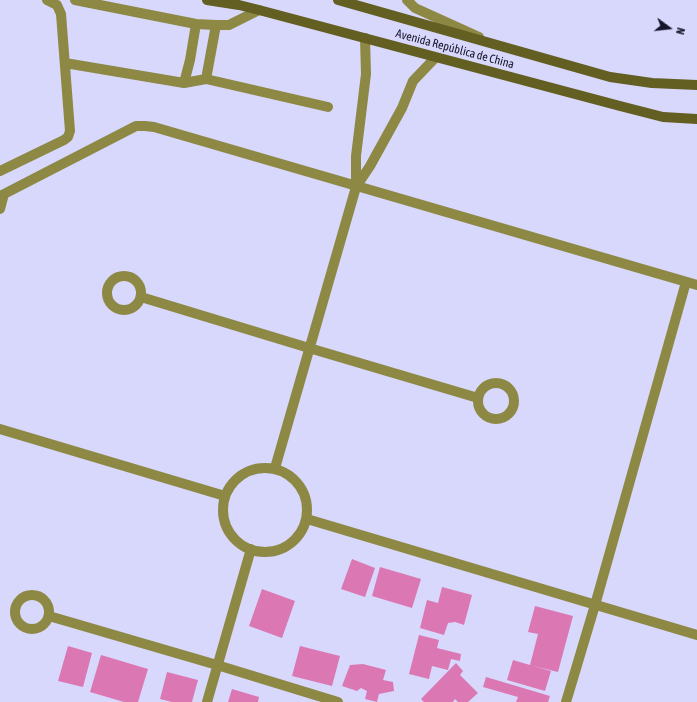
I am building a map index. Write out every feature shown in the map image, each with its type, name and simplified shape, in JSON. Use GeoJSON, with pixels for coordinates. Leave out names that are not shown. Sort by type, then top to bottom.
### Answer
{"type":"FeatureCollection","features":[{"type":"Feature","properties":{"kind":"main road","name":"Avenida República de China"},"geometry":{"type":"LineString","coordinates":[[207,0],[259,10],[435,58],[663,117],[697,119]]}},
{"type":"Feature","properties":{"kind":"main road","name":"Avenida República de China"},"geometry":{"type":"LineString","coordinates":[[338,0],[610,77],[652,83],[697,85]]}},
{"type":"Feature","properties":{"kind":"street"},"geometry":{"type":"LineString","coordinates":[[0,171],[68,137],[70,131],[61,14],[57,5],[47,0]]}},
{"type":"Feature","properties":{"kind":"street"},"geometry":{"type":"LineString","coordinates":[[75,0],[196,24],[229,25],[259,10]]}},
{"type":"Feature","properties":{"kind":"street"},"geometry":{"type":"LineString","coordinates":[[407,0],[416,8],[500,46]]}},
{"type":"Feature","properties":{"kind":"street"},"geometry":{"type":"LineString","coordinates":[[184,83],[190,60],[196,24]]}},
{"type":"Feature","properties":{"kind":"street"},"geometry":{"type":"LineString","coordinates":[[206,79],[216,25]]}},
{"type":"Feature","properties":{"kind":"street"},"geometry":{"type":"LineString","coordinates":[[275,468],[356,186],[356,156],[366,74],[365,38]]}},
{"type":"Feature","properties":{"kind":"street"},"geometry":{"type":"LineString","coordinates":[[356,186],[370,166],[402,108],[413,81],[435,58]]}},
{"type":"Feature","properties":{"kind":"street"},"geometry":{"type":"LineString","coordinates":[[65,63],[184,83],[206,79],[328,107]]}},
{"type":"Feature","properties":{"kind":"street"},"geometry":{"type":"LineString","coordinates":[[0,209],[2,195],[136,126],[145,126],[154,127],[697,285]]}},
{"type":"Feature","properties":{"kind":"street"},"geometry":{"type":"LineString","coordinates":[[566,702],[595,605],[686,282]]}},
{"type":"Feature","properties":{"kind":"street"},"geometry":{"type":"LineString","coordinates":[[141,297],[478,398]]}},
{"type":"Feature","properties":{"kind":"street"},"geometry":{"type":"LineString","coordinates":[[0,429],[225,496]]}},
{"type":"Feature","properties":{"kind":"street"},"geometry":{"type":"LineString","coordinates":[[262,467],[275,468],[287,473],[297,481],[304,492],[308,505],[307,519],[302,531],[294,541],[283,548],[271,552],[258,552],[244,547],[233,538],[226,526],[222,513],[225,496],[229,487],[238,477],[249,470],[262,467]]}},
{"type":"Feature","properties":{"kind":"street"},"geometry":{"type":"LineString","coordinates":[[307,519],[697,635]]}},
{"type":"Feature","properties":{"kind":"street"},"geometry":{"type":"LineString","coordinates":[[207,702],[250,549]]}},
{"type":"Feature","properties":{"kind":"street"},"geometry":{"type":"LineString","coordinates":[[49,616],[338,702]]}},
{"type":"Feature","properties":{"kind":"building"},"geometry":{"type":"Polygon","coordinates":[[[352,559],[375,568],[365,597],[341,589],[352,559]]]}},
{"type":"Feature","properties":{"kind":"building"},"geometry":{"type":"Polygon","coordinates":[[[380,567],[421,579],[412,608],[372,596],[380,567]]]}},
{"type":"Feature","properties":{"kind":"building"},"geometry":{"type":"Polygon","coordinates":[[[442,587],[472,595],[464,625],[455,622],[448,623],[444,635],[420,628],[427,600],[438,603],[442,587]]]}},
{"type":"Feature","properties":{"kind":"building"},"geometry":{"type":"Polygon","coordinates":[[[262,589],[295,601],[282,638],[249,626],[262,589]]]}},
{"type":"Feature","properties":{"kind":"building"},"geometry":{"type":"Polygon","coordinates":[[[535,606],[573,616],[558,672],[533,666],[551,671],[545,691],[507,680],[513,660],[530,665],[538,634],[528,632],[535,606]]]}},
{"type":"Feature","properties":{"kind":"building"},"geometry":{"type":"Polygon","coordinates":[[[419,635],[439,640],[437,648],[461,654],[460,661],[451,659],[448,670],[432,666],[429,679],[409,674],[419,635]]]}},
{"type":"Feature","properties":{"kind":"building"},"geometry":{"type":"Polygon","coordinates":[[[68,646],[92,653],[83,687],[58,681],[68,646]]]}},
{"type":"Feature","properties":{"kind":"building"},"geometry":{"type":"Polygon","coordinates":[[[300,646],[340,656],[332,686],[292,676],[300,646]]]}},
{"type":"Feature","properties":{"kind":"building"},"geometry":{"type":"Polygon","coordinates":[[[101,655],[148,669],[138,702],[124,702],[90,692],[101,655]]]}},
{"type":"Feature","properties":{"kind":"building"},"geometry":{"type":"Polygon","coordinates":[[[456,663],[463,671],[460,675],[478,693],[468,702],[458,702],[455,699],[453,702],[424,702],[421,699],[456,663]]]}},
{"type":"Feature","properties":{"kind":"building"},"geometry":{"type":"Polygon","coordinates":[[[363,664],[386,670],[383,680],[393,682],[394,691],[379,694],[377,702],[365,699],[367,691],[361,688],[357,691],[342,686],[350,665],[363,664]]]}},
{"type":"Feature","properties":{"kind":"building"},"geometry":{"type":"Polygon","coordinates":[[[167,672],[198,680],[192,702],[172,702],[160,699],[167,672]]]}},
{"type":"Feature","properties":{"kind":"building"},"geometry":{"type":"Polygon","coordinates":[[[486,677],[550,696],[548,702],[516,702],[518,697],[483,687],[486,677]]]}},
{"type":"Feature","properties":{"kind":"building"},"geometry":{"type":"Polygon","coordinates":[[[232,689],[259,697],[258,702],[228,702],[232,689]]]}}]}
